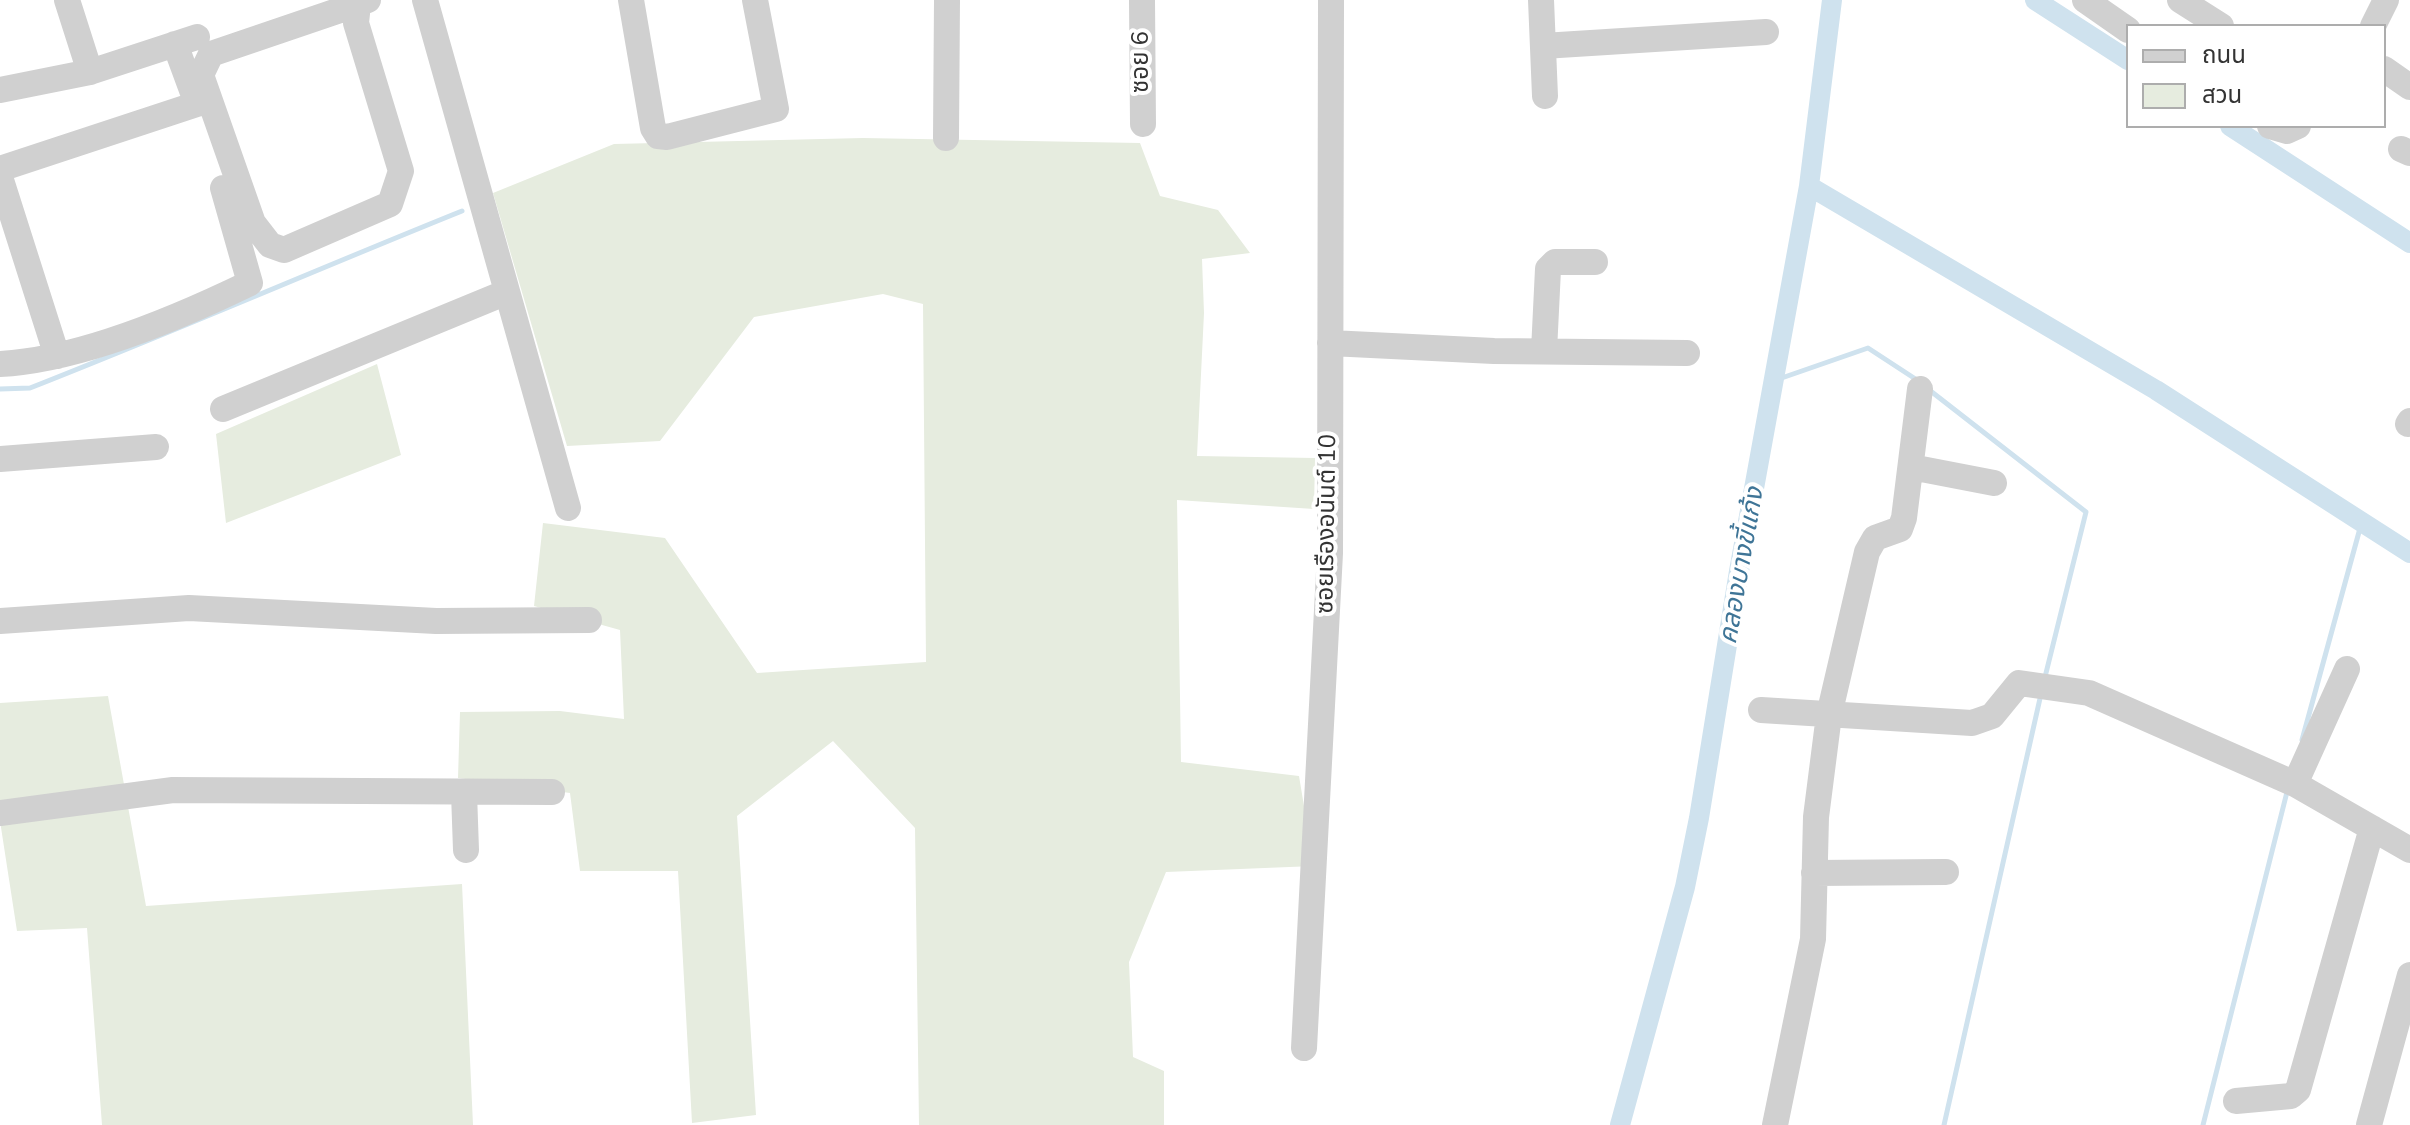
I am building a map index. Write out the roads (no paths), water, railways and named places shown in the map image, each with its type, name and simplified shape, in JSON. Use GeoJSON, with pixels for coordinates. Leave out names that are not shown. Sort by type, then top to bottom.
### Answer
{"type":"FeatureCollection","features":[{"type":"Feature","properties":{"kind":"street"},"geometry":{"type":"LineString","coordinates":[[67,0],[90,72]]}},
{"type":"Feature","properties":{"kind":"street"},"geometry":{"type":"LineString","coordinates":[[425,0],[568,508]]}},
{"type":"Feature","properties":{"kind":"street"},"geometry":{"type":"LineString","coordinates":[[631,0],[653,128],[658,136],[667,137],[776,109],[755,0]]}},
{"type":"Feature","properties":{"kind":"street"},"geometry":{"type":"LineString","coordinates":[[946,138],[947,0]]}},
{"type":"Feature","properties":{"kind":"street","name":"ซอย 6"},"geometry":{"type":"LineString","coordinates":[[1142,0],[1143,124]]}},
{"type":"Feature","properties":{"kind":"street","name":"ซอยเรืองอนันต์ 10"},"geometry":{"type":"LineString","coordinates":[[1304,1048],[1330,553],[1331,0]]}},
{"type":"Feature","properties":{"kind":"street"},"geometry":{"type":"LineString","coordinates":[[1541,0],[1545,96]]}},
{"type":"Feature","properties":{"kind":"street"},"geometry":{"type":"LineString","coordinates":[[2180,0],[2218,24]]}},
{"type":"Feature","properties":{"kind":"street"},"geometry":{"type":"LineString","coordinates":[[2374,24],[2386,0]]}},
{"type":"Feature","properties":{"kind":"street"},"geometry":{"type":"LineString","coordinates":[[363,2],[356,23],[401,171],[398,188],[390,204],[284,250],[270,245],[253,223],[201,75],[211,54],[363,2]]}},
{"type":"Feature","properties":{"kind":"street"},"geometry":{"type":"LineString","coordinates":[[2096,3],[2126,28]]}},
{"type":"Feature","properties":{"kind":"street"},"geometry":{"type":"LineString","coordinates":[[1543,46],[1766,32]]}},
{"type":"Feature","properties":{"kind":"street"},"geometry":{"type":"LineString","coordinates":[[0,90],[90,72],[186,41],[197,104],[251,281],[220,297],[111,339],[57,356],[0,364]]}},
{"type":"Feature","properties":{"kind":"street"},"geometry":{"type":"LineString","coordinates":[[2386,70],[2410,87]]}},
{"type":"Feature","properties":{"kind":"street"},"geometry":{"type":"LineString","coordinates":[[0,169],[197,104]]}},
{"type":"Feature","properties":{"kind":"street"},"geometry":{"type":"LineString","coordinates":[[0,177],[8,219],[57,356]]}},
{"type":"Feature","properties":{"kind":"street"},"geometry":{"type":"LineString","coordinates":[[1544,351],[1548,269],[1555,262],[1595,262]]}},
{"type":"Feature","properties":{"kind":"street"},"geometry":{"type":"LineString","coordinates":[[223,409],[507,292]]}},
{"type":"Feature","properties":{"kind":"street"},"geometry":{"type":"LineString","coordinates":[[1330,343],[1503,351],[1687,353]]}},
{"type":"Feature","properties":{"kind":"street"},"geometry":{"type":"LineString","coordinates":[[1775,1125],[1810,961],[1816,817],[1829,715],[1867,552],[1875,538],[1900,529],[1920,389]]}},
{"type":"Feature","properties":{"kind":"street"},"geometry":{"type":"LineString","coordinates":[[0,459],[156,447]]}},
{"type":"Feature","properties":{"kind":"street"},"geometry":{"type":"LineString","coordinates":[[1911,467],[1994,483]]}},
{"type":"Feature","properties":{"kind":"street"},"geometry":{"type":"LineString","coordinates":[[0,621],[189,608],[436,621],[589,620]]}},
{"type":"Feature","properties":{"kind":"street"},"geometry":{"type":"LineString","coordinates":[[2295,784],[2347,669]]}},
{"type":"Feature","properties":{"kind":"street"},"geometry":{"type":"LineString","coordinates":[[1761,710],[1972,723],[1992,716],[2009,690],[2019,683],[2029,682],[2089,693],[2295,784],[2410,850]]}},
{"type":"Feature","properties":{"kind":"street"},"geometry":{"type":"LineString","coordinates":[[0,813],[173,790],[552,792]]}},
{"type":"Feature","properties":{"kind":"street"},"geometry":{"type":"LineString","coordinates":[[464,793],[466,850]]}},
{"type":"Feature","properties":{"kind":"street"},"geometry":{"type":"LineString","coordinates":[[2236,1101],[2291,1096],[2298,1090],[2372,828]]}},
{"type":"Feature","properties":{"kind":"street"},"geometry":{"type":"LineString","coordinates":[[1814,873],[1946,872]]}},
{"type":"Feature","properties":{"kind":"street"},"geometry":{"type":"LineString","coordinates":[[2369,1125],[2410,975]]}},
{"type":"Feature","properties":{"kind":"waterway","name":"คลองบางขี้แก้ง"},"geometry":{"type":"LineString","coordinates":[[1620,1125],[1685,887],[1699,818],[1739,571],[1809,186],[1832,0]]}},
{"type":"Feature","properties":{"kind":"waterway"},"geometry":{"type":"LineString","coordinates":[[2035,0],[2126,59]]}},
{"type":"Feature","properties":{"kind":"waterway"},"geometry":{"type":"LineString","coordinates":[[2233,128],[2410,243]]}},
{"type":"Feature","properties":{"kind":"waterway"},"geometry":{"type":"LineString","coordinates":[[1809,186],[2156,390],[2410,553]]}},
{"type":"Feature","properties":{"kind":"waterway"},"geometry":{"type":"LineString","coordinates":[[0,389],[30,388],[462,211]]}},
{"type":"Feature","properties":{"kind":"waterway"},"geometry":{"type":"LineString","coordinates":[[1773,381],[1868,348],[1917,380]]}},
{"type":"Feature","properties":{"kind":"waterway"},"geometry":{"type":"LineString","coordinates":[[1928,389],[2086,512],[2045,677]]}},
{"type":"Feature","properties":{"kind":"waterway"},"geometry":{"type":"LineString","coordinates":[[2302,740],[2362,521]]}},
{"type":"Feature","properties":{"kind":"waterway"},"geometry":{"type":"LineString","coordinates":[[1944,1125],[2041,694]]}},
{"type":"Feature","properties":{"kind":"waterway"},"geometry":{"type":"LineString","coordinates":[[2203,1125],[2288,788]]}}]}
